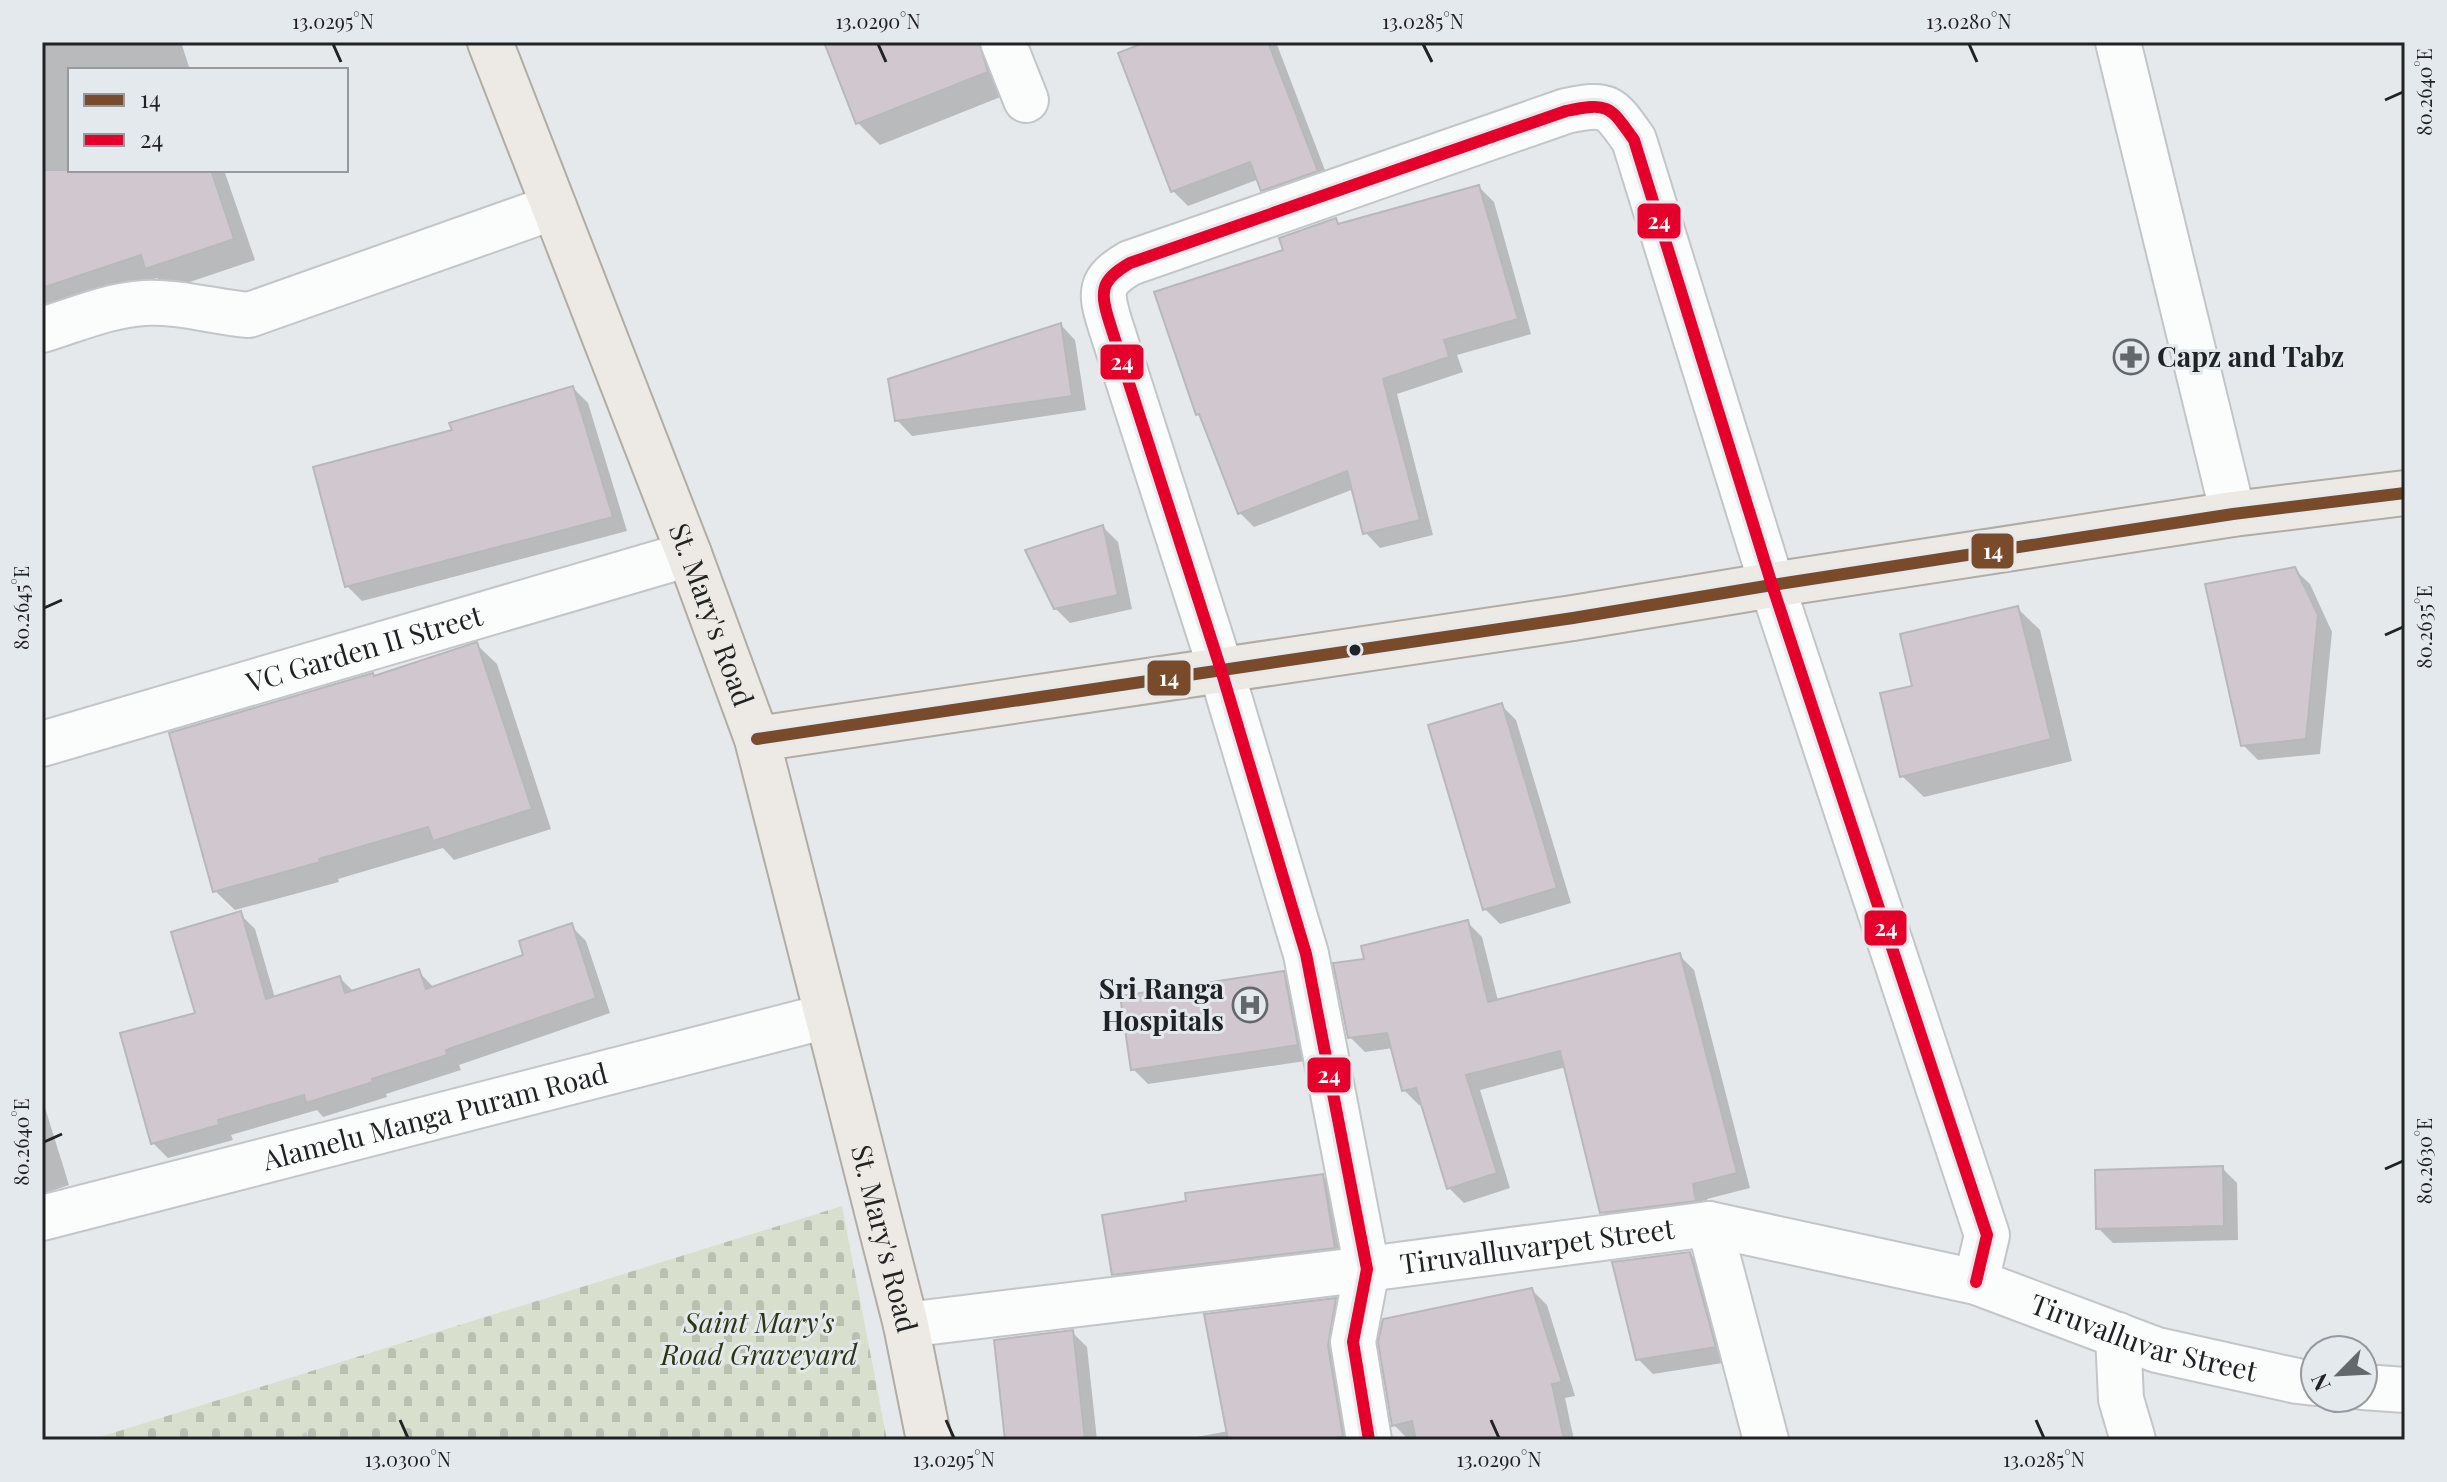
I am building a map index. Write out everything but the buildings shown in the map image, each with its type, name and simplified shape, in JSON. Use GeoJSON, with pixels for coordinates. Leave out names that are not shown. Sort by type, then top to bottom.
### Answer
{"type":"FeatureCollection","features":[{"type":"Feature","properties":{"kind":"main road","name":"St. Mary's Road"},"geometry":{"type":"LineString","coordinates":[[490,42],[689,554],[757,739],[906,1325],[929,1440]]}},
{"type":"Feature","properties":{"kind":"main road"},"geometry":{"type":"LineString","coordinates":[[757,739],[1573,618],[2233,514],[2405,493]]}},
{"type":"Feature","properties":{"kind":"street"},"geometry":{"type":"LineString","coordinates":[[1003,42],[1026,100]]}},
{"type":"Feature","properties":{"kind":"street"},"geometry":{"type":"LineString","coordinates":[[2118,42],[2233,514]]}},
{"type":"Feature","properties":{"kind":"street"},"geometry":{"type":"LineString","coordinates":[[1369,1440],[1353,1342],[1367,1269],[1306,954],[1221,670],[1103,302],[1104,286],[1113,273],[1130,263],[1566,111],[1597,105],[1616,113],[1634,140],[1772,585],[1987,1235],[1976,1282]]}},
{"type":"Feature","properties":{"kind":"street"},"geometry":{"type":"LineString","coordinates":[[42,330],[107,309],[143,303],[179,304],[217,313],[249,315],[554,207]]}},
{"type":"Feature","properties":{"kind":"street","name":"VC Garden II Street"},"geometry":{"type":"LineString","coordinates":[[42,744],[689,554]]}},
{"type":"Feature","properties":{"kind":"street","name":"Alamelu Manga Puram Road"},"geometry":{"type":"LineString","coordinates":[[42,1218],[827,1016]]}},
{"type":"Feature","properties":{"kind":"street"},"geometry":{"type":"LineString","coordinates":[[1709,1224],[1766,1440]]}},
{"type":"Feature","properties":{"kind":"street","name":"Tiruvalluvarpet Street"},"geometry":{"type":"LineString","coordinates":[[906,1325],[1709,1224],[1976,1282]]}},
{"type":"Feature","properties":{"kind":"street","name":"Tiruvalluvar Street"},"geometry":{"type":"LineString","coordinates":[[1976,1282],[2157,1350],[2299,1381]]}},
{"type":"Feature","properties":{"kind":"street"},"geometry":{"type":"LineString","coordinates":[[2118,1335],[2121,1399],[2133,1440]]}},
{"type":"Feature","properties":{"kind":"street"},"geometry":{"type":"LineString","coordinates":[[2379,1388],[2405,1390]]}},
{"type":"Feature","properties":{"kind":"path"},"geometry":{"type":"LineString","coordinates":[[304,1433],[307,1440]]}},
{"type":"Feature","properties":{"kind":"green space","name":"Saint Mary's Road Graveyard"},"geometry":{"type":"Polygon","coordinates":[[[842,1206],[887,1440],[90,1440],[842,1206]]]}},
{"type":"Feature","properties":{"kind":"transit line","name":"24"},"geometry":{"type":"LineString","coordinates":[[1369,1440],[1353,1342],[1367,1269],[1306,954],[1221,670],[1110,324],[1105,288],[1112,276],[1130,263],[1566,111],[1591,107],[1607,109],[1634,140],[1772,585],[1987,1235],[1976,1282]]}},
{"type":"Feature","properties":{"kind":"transit line","name":"14"},"geometry":{"type":"LineString","coordinates":[[757,739],[1573,618],[2233,514],[2405,493]]}},
{"type":"Feature","properties":{"kind":"place","name":"Capz and Tabz"},"geometry":{"type":"Point","coordinates":[2131,357]}},
{"type":"Feature","properties":{"kind":"place","name":"Sri Ranga Hospitals"},"geometry":{"type":"Point","coordinates":[1250,1005]}}]}
